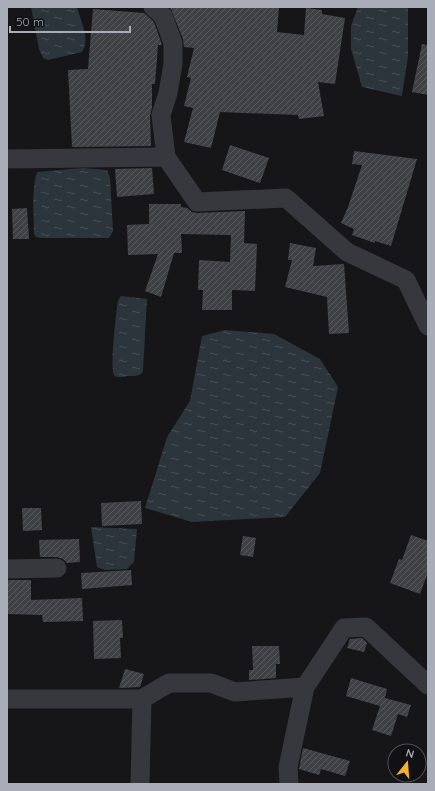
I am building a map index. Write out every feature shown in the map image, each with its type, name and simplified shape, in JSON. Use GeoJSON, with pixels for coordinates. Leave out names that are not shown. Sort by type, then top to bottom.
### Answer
{"type":"FeatureCollection","features":[{"type":"Feature","properties":{"kind":"street"},"geometry":{"type":"LineString","coordinates":[[153,7],[163,16],[173,43],[173,64],[168,93],[161,115],[166,157],[197,202],[286,198],[347,252],[406,280],[428,326]]}},
{"type":"Feature","properties":{"kind":"street"},"geometry":{"type":"LineString","coordinates":[[7,158],[166,157]]}},
{"type":"Feature","properties":{"kind":"street"},"geometry":{"type":"LineString","coordinates":[[7,569],[58,568]]}},
{"type":"Feature","properties":{"kind":"street"},"geometry":{"type":"LineString","coordinates":[[289,784],[288,767],[305,687],[344,628],[366,627],[428,685]]}},
{"type":"Feature","properties":{"kind":"street"},"geometry":{"type":"LineString","coordinates":[[7,699],[142,698],[169,684],[211,683],[235,692],[305,687]]}},
{"type":"Feature","properties":{"kind":"street"},"geometry":{"type":"LineString","coordinates":[[140,784],[142,698]]}},
{"type":"Feature","properties":{"kind":"water"},"geometry":{"type":"Polygon","coordinates":[[[31,7],[77,7],[85,36],[82,52],[48,60],[43,58],[39,49],[31,7]]]}},
{"type":"Feature","properties":{"kind":"water"},"geometry":{"type":"Polygon","coordinates":[[[358,7],[408,7],[408,56],[402,96],[362,87],[351,49],[351,26],[358,7]]]}},
{"type":"Feature","properties":{"kind":"water"},"geometry":{"type":"Polygon","coordinates":[[[83,168],[107,170],[110,178],[113,231],[109,238],[36,237],[34,234],[33,203],[37,172],[83,168]]]}},
{"type":"Feature","properties":{"kind":"water"},"geometry":{"type":"Polygon","coordinates":[[[121,296],[147,299],[143,370],[142,373],[137,376],[118,377],[115,376],[113,372],[114,332],[118,300],[121,296]]]}},
{"type":"Feature","properties":{"kind":"water"},"geometry":{"type":"Polygon","coordinates":[[[225,330],[274,334],[320,359],[338,387],[320,473],[285,517],[192,522],[145,508],[167,437],[190,401],[202,336],[225,330]]]}},
{"type":"Feature","properties":{"kind":"water"},"geometry":{"type":"Polygon","coordinates":[[[91,527],[137,529],[134,562],[127,569],[105,570],[97,567],[91,527]]]}},
{"type":"Feature","properties":{"kind":"building"},"geometry":{"type":"Polygon","coordinates":[[[170,7],[279,7],[277,32],[304,35],[306,8],[322,10],[322,14],[345,18],[335,84],[318,82],[324,116],[299,119],[298,115],[220,112],[211,148],[184,142],[193,108],[184,106],[191,78],[187,77],[194,48],[184,47],[183,39],[170,7]]]}},
{"type":"Feature","properties":{"kind":"building"},"geometry":{"type":"Polygon","coordinates":[[[93,9],[144,13],[154,22],[162,45],[158,45],[155,84],[152,84],[152,108],[150,116],[151,146],[72,147],[68,70],[88,69],[93,9]]]}},
{"type":"Feature","properties":{"kind":"building"},"geometry":{"type":"Polygon","coordinates":[[[422,44],[428,45],[428,95],[412,92],[422,44]]]}},
{"type":"Feature","properties":{"kind":"building"},"geometry":{"type":"Polygon","coordinates":[[[230,145],[269,158],[260,183],[222,170],[230,145]]]}},
{"type":"Feature","properties":{"kind":"building"},"geometry":{"type":"Polygon","coordinates":[[[354,151],[417,159],[391,246],[375,241],[375,243],[352,235],[354,229],[341,223],[362,165],[352,164],[354,151]]]}},
{"type":"Feature","properties":{"kind":"building"},"geometry":{"type":"Polygon","coordinates":[[[152,168],[154,194],[117,197],[115,169],[152,168]]]}},
{"type":"Feature","properties":{"kind":"building"},"geometry":{"type":"Polygon","coordinates":[[[149,204],[181,204],[181,207],[197,213],[245,211],[244,243],[257,244],[255,291],[232,290],[232,310],[202,310],[203,290],[198,290],[199,260],[230,262],[231,235],[181,234],[182,253],[174,253],[161,297],[145,291],[158,254],[128,255],[127,225],[149,224],[149,204]]]}},
{"type":"Feature","properties":{"kind":"building"},"geometry":{"type":"Polygon","coordinates":[[[27,208],[29,239],[13,239],[12,209],[27,208]]]}},
{"type":"Feature","properties":{"kind":"building"},"geometry":{"type":"Polygon","coordinates":[[[290,243],[316,248],[313,266],[344,264],[349,333],[329,334],[327,297],[285,287],[292,260],[288,260],[290,243]]]}},
{"type":"Feature","properties":{"kind":"building"},"geometry":{"type":"Polygon","coordinates":[[[141,501],[142,524],[102,526],[101,503],[141,501]]]}},
{"type":"Feature","properties":{"kind":"building"},"geometry":{"type":"Polygon","coordinates":[[[22,508],[41,508],[42,530],[23,531],[22,508]]]}},
{"type":"Feature","properties":{"kind":"building"},"geometry":{"type":"Polygon","coordinates":[[[411,535],[428,541],[428,572],[420,594],[390,583],[399,559],[402,560],[411,535]]]}},
{"type":"Feature","properties":{"kind":"building"},"geometry":{"type":"Polygon","coordinates":[[[243,536],[256,538],[253,557],[240,555],[243,536]]]}},
{"type":"Feature","properties":{"kind":"building"},"geometry":{"type":"Polygon","coordinates":[[[79,539],[80,562],[67,563],[63,559],[57,557],[40,557],[39,540],[79,539]]]}},
{"type":"Feature","properties":{"kind":"building"},"geometry":{"type":"Polygon","coordinates":[[[131,570],[132,585],[82,589],[81,573],[131,570]]]}},
{"type":"Feature","properties":{"kind":"building"},"geometry":{"type":"Polygon","coordinates":[[[8,580],[31,580],[31,600],[82,598],[83,621],[43,622],[42,615],[7,614],[8,580]]]}},
{"type":"Feature","properties":{"kind":"building"},"geometry":{"type":"Polygon","coordinates":[[[122,620],[123,638],[120,638],[121,658],[94,659],[93,621],[122,620]]]}},
{"type":"Feature","properties":{"kind":"building"},"geometry":{"type":"Polygon","coordinates":[[[362,638],[367,643],[364,652],[347,648],[350,639],[362,638]]]}},
{"type":"Feature","properties":{"kind":"building"},"geometry":{"type":"Polygon","coordinates":[[[252,646],[279,646],[280,664],[276,664],[276,678],[249,680],[249,670],[253,670],[252,646]]]}},
{"type":"Feature","properties":{"kind":"building"},"geometry":{"type":"Polygon","coordinates":[[[125,669],[144,674],[140,687],[119,688],[125,669]]]}},
{"type":"Feature","properties":{"kind":"building"},"geometry":{"type":"Polygon","coordinates":[[[351,678],[387,689],[385,698],[411,705],[407,717],[398,714],[391,736],[372,730],[380,706],[346,696],[351,678]]]}},
{"type":"Feature","properties":{"kind":"building"},"geometry":{"type":"Polygon","coordinates":[[[303,748],[350,761],[345,776],[321,769],[319,775],[299,769],[303,748]]]}}]}
